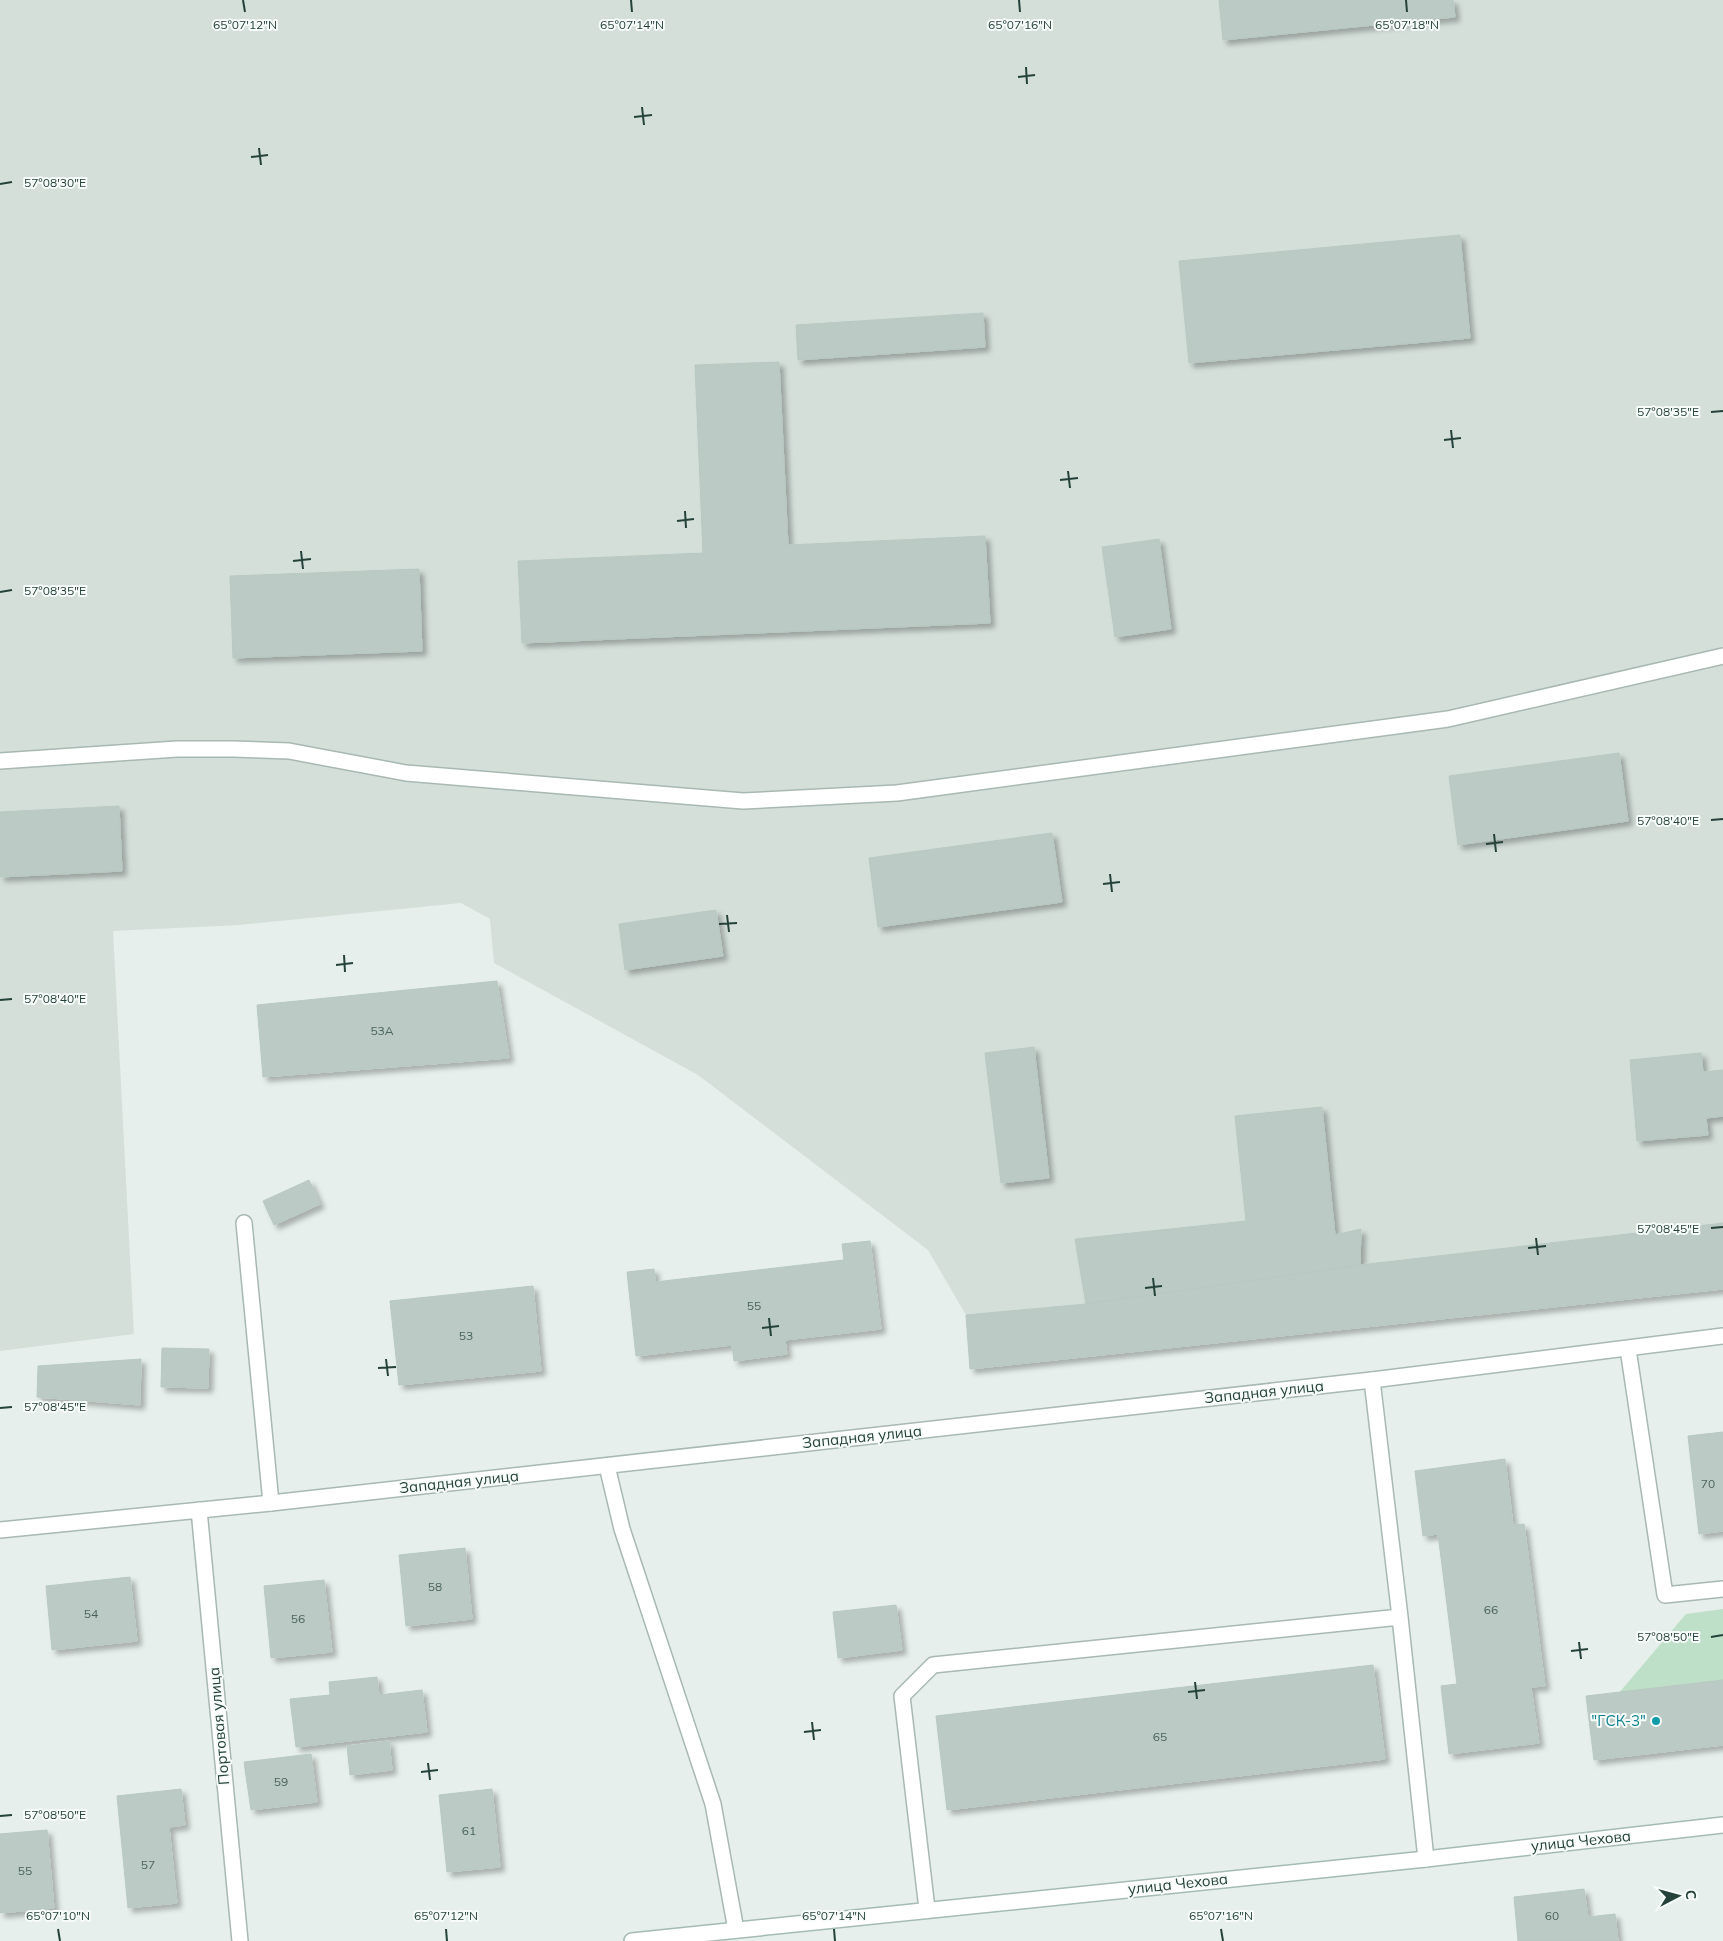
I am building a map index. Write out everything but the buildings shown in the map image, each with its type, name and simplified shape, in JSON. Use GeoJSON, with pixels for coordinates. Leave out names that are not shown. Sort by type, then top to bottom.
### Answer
{"type":"FeatureCollection","features":[{"type":"Feature","properties":{"kind":"street"},"geometry":{"type":"LineString","coordinates":[[0,761],[177,749],[233,749],[289,751],[406,774],[743,801],[897,793],[1448,719],[1723,656]]}},
{"type":"Feature","properties":{"kind":"street"},"geometry":{"type":"LineString","coordinates":[[244,1223],[271,1503]]}},
{"type":"Feature","properties":{"kind":"street","name":"Западная улица"},"geometry":{"type":"LineString","coordinates":[[0,1530],[271,1503],[1372,1380],[1723,1336]]}},
{"type":"Feature","properties":{"kind":"street"},"geometry":{"type":"LineString","coordinates":[[1628,1349],[1665,1594],[1723,1589]]}},
{"type":"Feature","properties":{"kind":"street"},"geometry":{"type":"LineString","coordinates":[[1372,1380],[1426,1859]]}},
{"type":"Feature","properties":{"kind":"street"},"geometry":{"type":"LineString","coordinates":[[607,1466],[622,1529],[713,1804],[736,1930]]}},
{"type":"Feature","properties":{"kind":"street","name":"Портовая улица"},"geometry":{"type":"LineString","coordinates":[[199,1510],[240,1941]]}},
{"type":"Feature","properties":{"kind":"street"},"geometry":{"type":"LineString","coordinates":[[927,1909],[902,1696],[933,1665],[1400,1617]]}},
{"type":"Feature","properties":{"kind":"street","name":"улица Чехова"},"geometry":{"type":"LineString","coordinates":[[632,1941],[927,1909],[1426,1859],[1723,1825]]}},
{"type":"Feature","properties":{"kind":"shaded area"},"geometry":{"type":"Polygon","coordinates":[[[0,0],[1723,0],[1723,1223],[1360,1265],[1086,1304],[966,1315],[928,1250],[698,1075],[494,963],[490,919],[461,903],[239,925],[113,931],[134,1334],[0,1351],[0,0]]]}},
{"type":"Feature","properties":{"kind":"green space"},"geometry":{"type":"Polygon","coordinates":[[[1723,1609],[1723,1682],[1618,1694],[1686,1614],[1723,1609]]]}},
{"type":"Feature","properties":{"kind":"place","name":"\"ГСК-3\""},"geometry":{"type":"Point","coordinates":[1656,1721]}}]}
